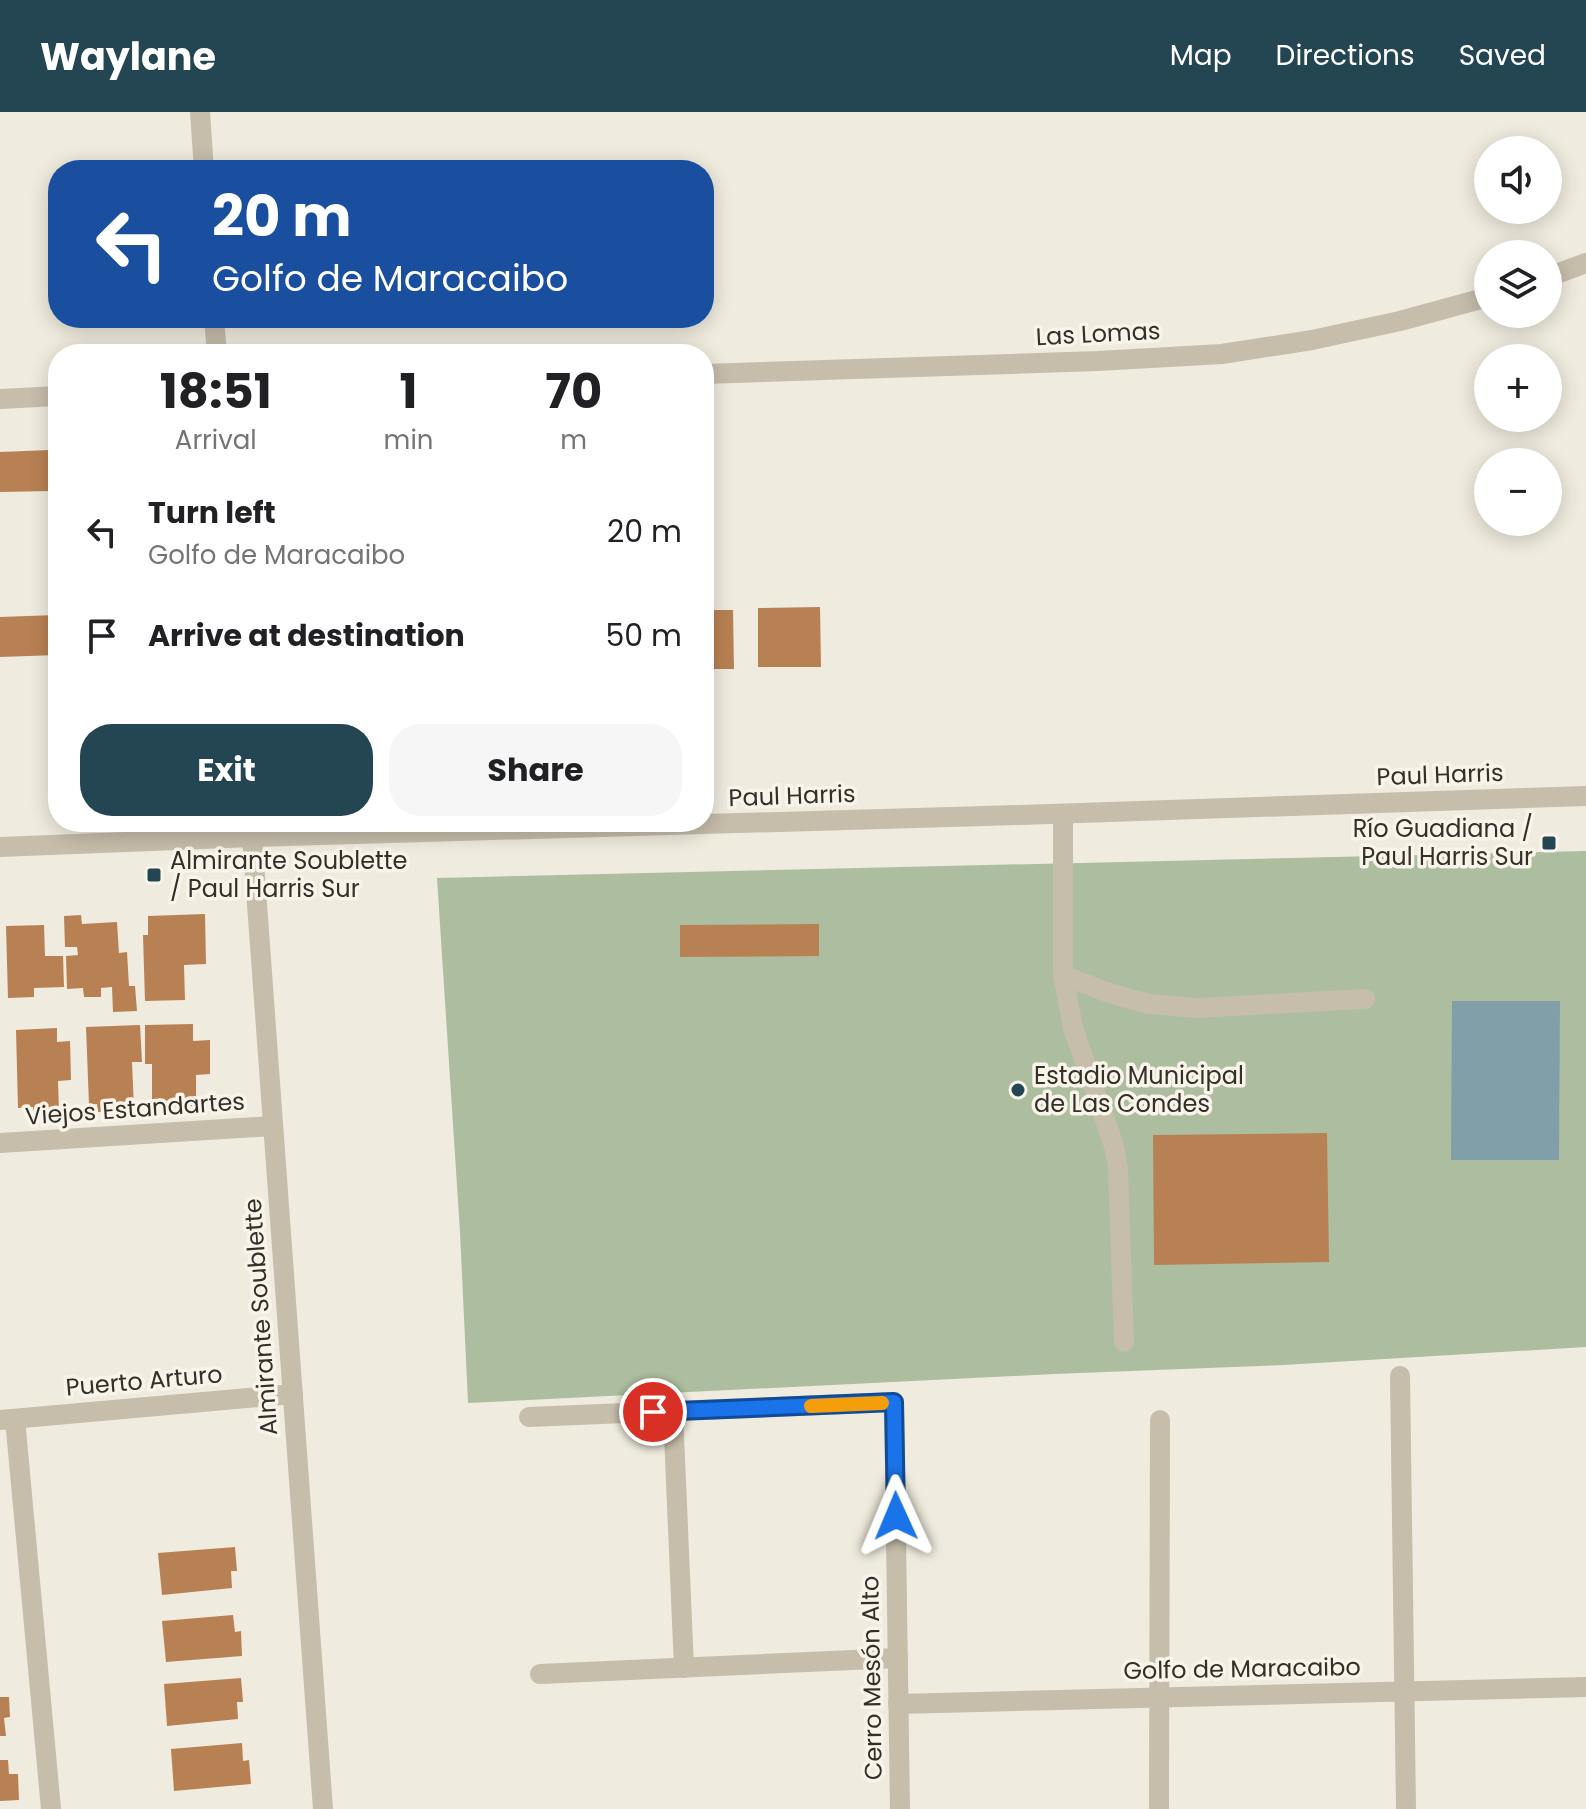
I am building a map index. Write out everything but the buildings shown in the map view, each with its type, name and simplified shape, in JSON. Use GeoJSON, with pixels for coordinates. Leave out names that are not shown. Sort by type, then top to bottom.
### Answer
{"type":"FeatureCollection","features":[{"type":"Feature","properties":{"kind":"street"},"geometry":{"type":"LineString","coordinates":[[200,112],[203,160]]}},
{"type":"Feature","properties":{"kind":"street"},"geometry":{"type":"LineString","coordinates":[[1562,272],[1586,263]]}},
{"type":"Feature","properties":{"kind":"street","name":"Las Lomas"},"geometry":{"type":"LineString","coordinates":[[714,374],[1222,354],[1312,340],[1474,301]]}},
{"type":"Feature","properties":{"kind":"street"},"geometry":{"type":"LineString","coordinates":[[0,399],[48,397]]}},
{"type":"Feature","properties":{"kind":"street","name":"Paul Harris"},"geometry":{"type":"LineString","coordinates":[[714,820],[1063,814],[1586,796]]}},
{"type":"Feature","properties":{"kind":"street"},"geometry":{"type":"LineString","coordinates":[[1063,814],[1063,975],[1073,1028],[1114,1146],[1118,1168],[1124,1342]]}},
{"type":"Feature","properties":{"kind":"street","name":"Paul Harris"},"geometry":{"type":"LineString","coordinates":[[0,847],[210,832]]}},
{"type":"Feature","properties":{"kind":"street","name":"Almirante Soublette"},"geometry":{"type":"LineString","coordinates":[[252,832],[323,1809]]}},
{"type":"Feature","properties":{"kind":"street"},"geometry":{"type":"LineString","coordinates":[[1063,975],[1149,1004],[1197,1008],[1365,999]]}},
{"type":"Feature","properties":{"kind":"street","name":"Viejos Estandartes"},"geometry":{"type":"LineString","coordinates":[[0,1143],[273,1126]]}},
{"type":"Feature","properties":{"kind":"street"},"geometry":{"type":"LineString","coordinates":[[1400,1376],[1406,1809]]}},
{"type":"Feature","properties":{"kind":"street","name":"Puerto Arturo"},"geometry":{"type":"LineString","coordinates":[[8,1420],[293,1394]]}},
{"type":"Feature","properties":{"kind":"street","name":"Cerro Mesón Alto"},"geometry":{"type":"LineString","coordinates":[[673,1412],[894,1402],[900,1809]]}},
{"type":"Feature","properties":{"kind":"street"},"geometry":{"type":"LineString","coordinates":[[529,1417],[673,1412],[684,1668]]}},
{"type":"Feature","properties":{"kind":"street"},"geometry":{"type":"LineString","coordinates":[[8,1420],[51,1809]]}},
{"type":"Feature","properties":{"kind":"street"},"geometry":{"type":"LineString","coordinates":[[1159,1809],[1160,1420]]}},
{"type":"Feature","properties":{"kind":"street"},"geometry":{"type":"LineString","coordinates":[[540,1674],[898,1658]]}},
{"type":"Feature","properties":{"kind":"street","name":"Golfo de Maracaibo"},"geometry":{"type":"LineString","coordinates":[[898,1704],[1586,1687]]}},
{"type":"Feature","properties":{"kind":"green space","name":"Estadio Municipal de Las Condes"},"geometry":{"type":"Polygon","coordinates":[[[1586,851],[1586,1347],[1284,1365],[468,1403],[437,878],[1586,851]]]}},
{"type":"Feature","properties":{"kind":"water"},"geometry":{"type":"Polygon","coordinates":[[[1452,1001],[1560,1001],[1559,1160],[1451,1160],[1452,1001]]]}},
{"type":"Feature","properties":{"kind":"slow traffic"},"geometry":{"type":"LineString","coordinates":[[811,1406],[882,1403]]}},
{"type":"Feature","properties":{"kind":"place","name":"Río Guadiana / Paul Harris Sur"},"geometry":{"type":"Point","coordinates":[1549,843]}},
{"type":"Feature","properties":{"kind":"place","name":"Almirante Soublette / Paul Harris Sur"},"geometry":{"type":"Point","coordinates":[154,875]}},
{"type":"Feature","properties":{"kind":"place","name":"Estadio Municipal de Las Condes"},"geometry":{"type":"Point","coordinates":[1018,1090]}},
{"type":"Feature","properties":{"kind":"route"},"geometry":{"type":"LineString","coordinates":[[653,1412],[894,1402],[896,1516]]}}]}
